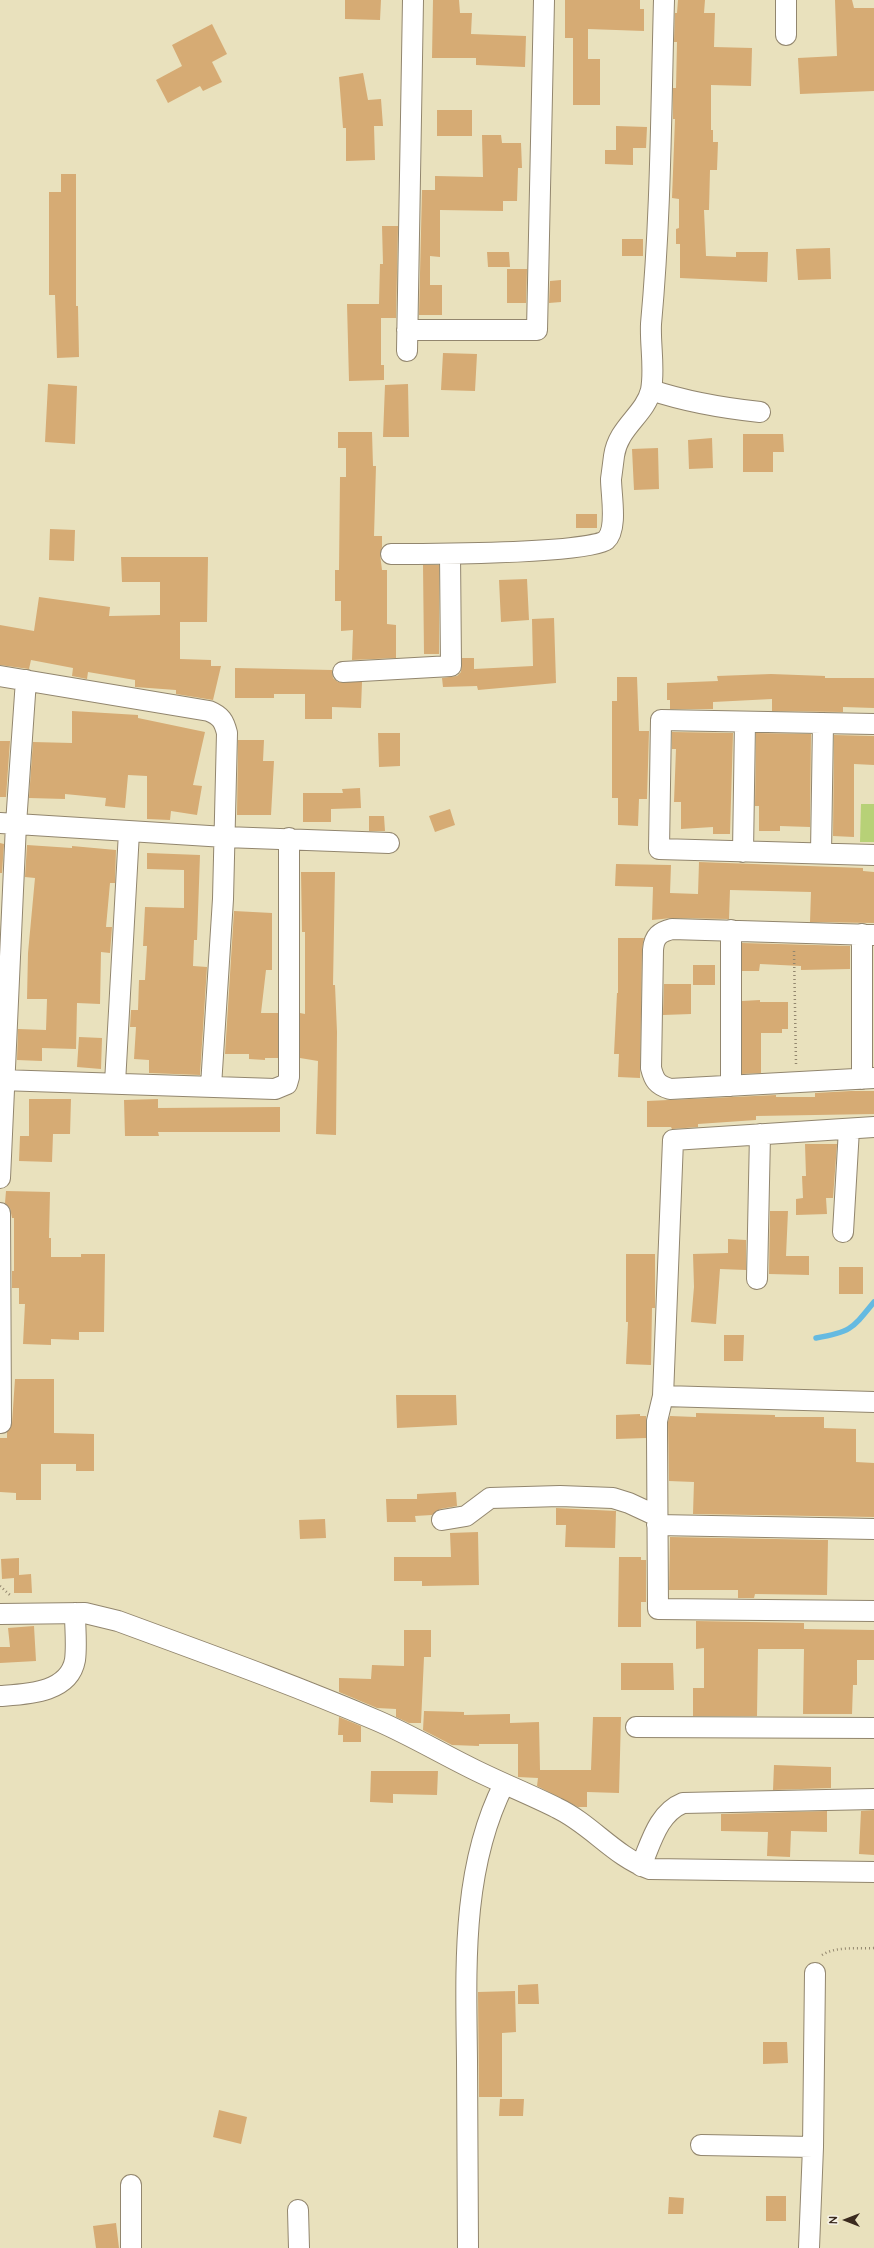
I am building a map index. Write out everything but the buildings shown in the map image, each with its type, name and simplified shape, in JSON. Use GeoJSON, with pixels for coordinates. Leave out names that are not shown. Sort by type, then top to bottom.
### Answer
{"type":"FeatureCollection","features":[{"type":"Feature","properties":{"kind":"street"},"geometry":{"type":"LineString","coordinates":[[407,351],[413,0]]}},
{"type":"Feature","properties":{"kind":"street"},"geometry":{"type":"LineString","coordinates":[[407,330],[537,330],[544,0]]}},
{"type":"Feature","properties":{"kind":"street"},"geometry":{"type":"LineString","coordinates":[[391,554],[450,554],[574,547],[600,543],[606,540],[612,524],[611,479],[614,454],[619,437],[645,402],[650,390],[651,328],[658,238],[664,0]]}},
{"type":"Feature","properties":{"kind":"street"},"geometry":{"type":"LineString","coordinates":[[786,0],[786,35]]}},
{"type":"Feature","properties":{"kind":"street"},"geometry":{"type":"LineString","coordinates":[[650,390],[678,399],[712,406],[760,412]]}},
{"type":"Feature","properties":{"kind":"street"},"geometry":{"type":"LineString","coordinates":[[343,672],[451,666],[450,554]]}},
{"type":"Feature","properties":{"kind":"street"},"geometry":{"type":"LineString","coordinates":[[0,676],[209,711],[218,715],[224,721],[227,733],[225,837],[211,1086]]}},
{"type":"Feature","properties":{"kind":"street"},"geometry":{"type":"LineString","coordinates":[[0,1178],[8,824],[26,680]]}},
{"type":"Feature","properties":{"kind":"street"},"geometry":{"type":"LineString","coordinates":[[874,724],[661,720],[659,849],[874,855]]}},
{"type":"Feature","properties":{"kind":"street"},"geometry":{"type":"LineString","coordinates":[[743,852],[745,722]]}},
{"type":"Feature","properties":{"kind":"street"},"geometry":{"type":"LineString","coordinates":[[821,853],[823,723]]}},
{"type":"Feature","properties":{"kind":"street"},"geometry":{"type":"LineString","coordinates":[[8,824],[225,837],[289,838],[389,843]]}},
{"type":"Feature","properties":{"kind":"street"},"geometry":{"type":"LineString","coordinates":[[115,1082],[129,832]]}},
{"type":"Feature","properties":{"kind":"street"},"geometry":{"type":"LineString","coordinates":[[2,1080],[115,1082],[275,1089],[287,1084],[289,1077],[289,838]]}},
{"type":"Feature","properties":{"kind":"street"},"geometry":{"type":"LineString","coordinates":[[672,929],[794,932],[868,935],[868,1078],[675,1089],[660,1086],[654,1078],[652,1060],[654,941],[658,934],[672,929]]}},
{"type":"Feature","properties":{"kind":"street"},"geometry":{"type":"LineString","coordinates":[[731,930],[731,1086]]}},
{"type":"Feature","properties":{"kind":"street"},"geometry":{"type":"LineString","coordinates":[[874,1127],[673,1140],[663,1396],[657,1421],[658,1609],[874,1611]]}},
{"type":"Feature","properties":{"kind":"street"},"geometry":{"type":"LineString","coordinates":[[843,1232],[849,1129]]}},
{"type":"Feature","properties":{"kind":"street"},"geometry":{"type":"LineString","coordinates":[[757,1279],[760,1134]]}},
{"type":"Feature","properties":{"kind":"street"},"geometry":{"type":"LineString","coordinates":[[0,1213],[1,1423]]}},
{"type":"Feature","properties":{"kind":"street"},"geometry":{"type":"LineString","coordinates":[[663,1396],[874,1402]]}},
{"type":"Feature","properties":{"kind":"street"},"geometry":{"type":"LineString","coordinates":[[442,1520],[466,1516],[490,1498],[560,1496],[613,1498],[629,1503],[657,1521],[874,1529]]}},
{"type":"Feature","properties":{"kind":"street"},"geometry":{"type":"LineString","coordinates":[[0,1696],[44,1691],[67,1678],[75,1659],[75,1613]]}},
{"type":"Feature","properties":{"kind":"street"},"geometry":{"type":"LineString","coordinates":[[0,1614],[84,1613],[118,1621],[377,1720],[579,1820],[627,1858],[641,1866],[661,1870],[874,1872]]}},
{"type":"Feature","properties":{"kind":"street"},"geometry":{"type":"LineString","coordinates":[[636,1726],[874,1728]]}},
{"type":"Feature","properties":{"kind":"street"},"geometry":{"type":"LineString","coordinates":[[468,2248],[466,2004],[471,1896],[483,1834],[492,1809],[504,1784]]}},
{"type":"Feature","properties":{"kind":"street"},"geometry":{"type":"LineString","coordinates":[[641,1866],[658,1825],[674,1806],[683,1803],[874,1799]]}},
{"type":"Feature","properties":{"kind":"street"},"geometry":{"type":"LineString","coordinates":[[809,2248],[813,2147],[815,1973]]}},
{"type":"Feature","properties":{"kind":"street"},"geometry":{"type":"LineString","coordinates":[[701,2145],[813,2147]]}},
{"type":"Feature","properties":{"kind":"street"},"geometry":{"type":"LineString","coordinates":[[131,2185],[131,2248]]}},
{"type":"Feature","properties":{"kind":"street"},"geometry":{"type":"LineString","coordinates":[[298,2210],[299,2248]]}},
{"type":"Feature","properties":{"kind":"path"},"geometry":{"type":"LineString","coordinates":[[794,932],[796,1082]]}},
{"type":"Feature","properties":{"kind":"path"},"geometry":{"type":"LineString","coordinates":[[815,1973],[820,1956],[828,1951],[874,1948]]}},
{"type":"Feature","properties":{"kind":"green space"},"geometry":{"type":"Polygon","coordinates":[[[861,804],[874,804],[874,842],[860,842],[861,804]]]}},
{"type":"Feature","properties":{"kind":"waterway"},"geometry":{"type":"LineString","coordinates":[[816,1338],[837,1334],[850,1328],[861,1318],[874,1302]]}}]}
